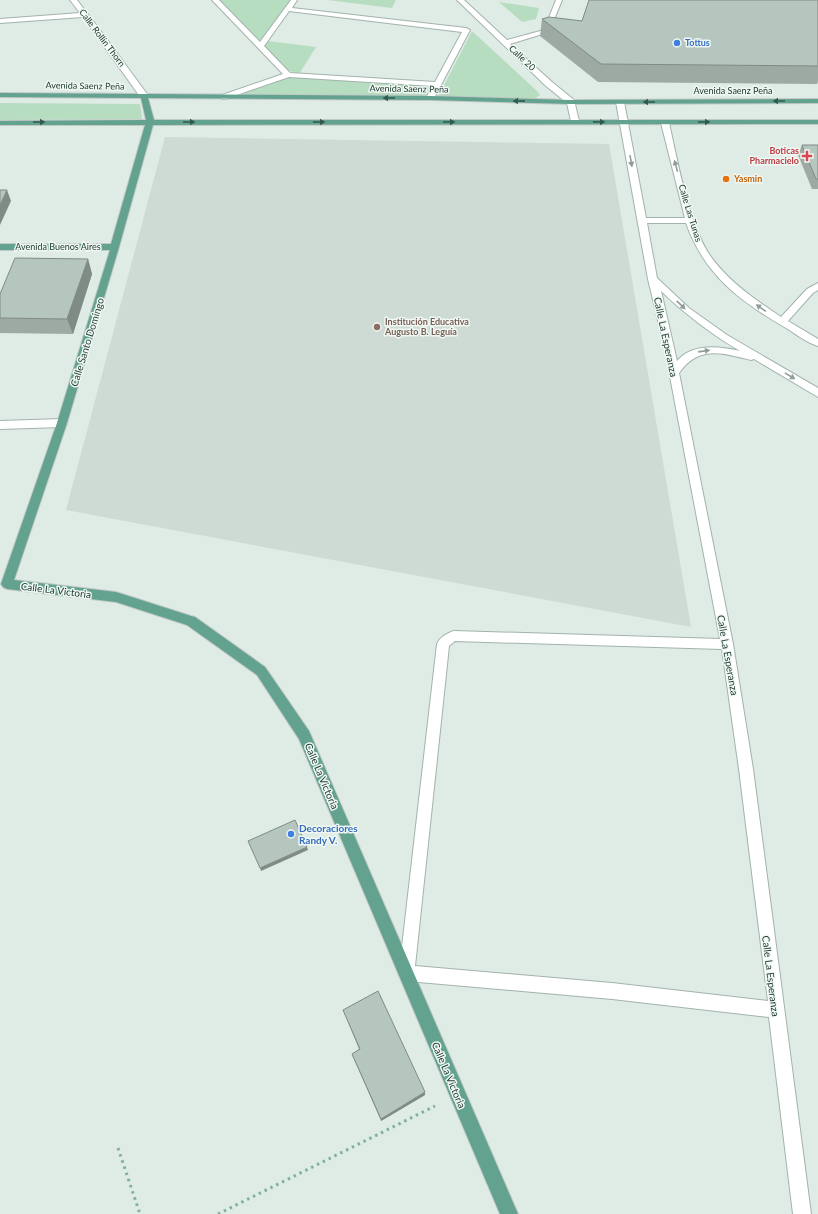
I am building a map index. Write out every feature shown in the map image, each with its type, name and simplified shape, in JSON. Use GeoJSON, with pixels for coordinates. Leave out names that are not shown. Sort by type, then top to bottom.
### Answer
{"type":"FeatureCollection","features":[{"type":"Feature","properties":{"kind":"main road","name":"Avenida Saenz Peña"},"geometry":{"type":"LineString","coordinates":[[0,95],[430,98],[570,102],[818,101]]}},
{"type":"Feature","properties":{"kind":"main road","name":"Calle Santo Domingo"},"geometry":{"type":"LineString","coordinates":[[4,584],[62,423],[115,247],[150,122],[144,96]]}},
{"type":"Feature","properties":{"kind":"main road"},"geometry":{"type":"LineString","coordinates":[[0,123],[818,122]]}},
{"type":"Feature","properties":{"kind":"main road","name":"Avenida Buenos Aires"},"geometry":{"type":"LineString","coordinates":[[0,247],[115,247]]}},
{"type":"Feature","properties":{"kind":"main road","name":"Calle La Victoria"},"geometry":{"type":"LineString","coordinates":[[4,584],[116,597],[191,622],[261,671],[304,735],[407,973],[457,1096],[509,1214]]}},
{"type":"Feature","properties":{"kind":"street","name":"Calle Rollin Thorn"},"geometry":{"type":"LineString","coordinates":[[73,0],[144,96]]}},
{"type":"Feature","properties":{"kind":"street"},"geometry":{"type":"LineString","coordinates":[[215,0],[288,75]]}},
{"type":"Feature","properties":{"kind":"street"},"geometry":{"type":"LineString","coordinates":[[260,47],[294,0]]}},
{"type":"Feature","properties":{"kind":"street","name":"Calle 20"},"geometry":{"type":"LineString","coordinates":[[460,0],[570,102]]}},
{"type":"Feature","properties":{"kind":"street"},"geometry":{"type":"LineString","coordinates":[[505,43],[547,31],[559,0]]}},
{"type":"Feature","properties":{"kind":"street"},"geometry":{"type":"LineString","coordinates":[[287,9],[466,30],[430,98]]}},
{"type":"Feature","properties":{"kind":"street"},"geometry":{"type":"LineString","coordinates":[[0,21],[86,16]]}},
{"type":"Feature","properties":{"kind":"street"},"geometry":{"type":"LineString","coordinates":[[225,97],[288,75],[437,84]]}},
{"type":"Feature","properties":{"kind":"street"},"geometry":{"type":"LineString","coordinates":[[570,102],[575,122]]}},
{"type":"Feature","properties":{"kind":"street","name":"Calle La Esperanza"},"geometry":{"type":"LineString","coordinates":[[620,102],[653,279],[674,373],[727,644],[746,769],[802,1214]]}},
{"type":"Feature","properties":{"kind":"street","name":"Calle Las Tunas"},"geometry":{"type":"LineString","coordinates":[[665,123],[690,220],[700,247],[716,269],[743,296],[782,322],[818,343]]}},
{"type":"Feature","properties":{"kind":"street"},"geometry":{"type":"LineString","coordinates":[[642,221],[690,220]]}},
{"type":"Feature","properties":{"kind":"street"},"geometry":{"type":"LineString","coordinates":[[653,279],[686,310],[724,337],[818,392]]}},
{"type":"Feature","properties":{"kind":"street"},"geometry":{"type":"LineString","coordinates":[[782,322],[810,291],[818,286]]}},
{"type":"Feature","properties":{"kind":"street"},"geometry":{"type":"LineString","coordinates":[[674,373],[686,357],[700,351],[720,350],[771,364]]}},
{"type":"Feature","properties":{"kind":"street"},"geometry":{"type":"LineString","coordinates":[[0,425],[62,423]]}},
{"type":"Feature","properties":{"kind":"street"},"geometry":{"type":"LineString","coordinates":[[727,644],[454,636],[443,644],[407,973],[612,991],[776,1010]]}},
{"type":"Feature","properties":{"kind":"path"},"geometry":{"type":"LineString","coordinates":[[218,1214],[457,1096]]}},
{"type":"Feature","properties":{"kind":"path"},"geometry":{"type":"LineString","coordinates":[[118,1148],[140,1214]]}},
{"type":"Feature","properties":{"kind":"shaded area","name":"Institución Educativa Augusto B. Leguía"},"geometry":{"type":"Polygon","coordinates":[[[165,137],[609,144],[691,627],[66,510],[165,137]]]}},
{"type":"Feature","properties":{"kind":"green space"},"geometry":{"type":"Polygon","coordinates":[[[216,0],[294,0],[268,41],[316,47],[299,74],[287,70],[216,0]]]}},
{"type":"Feature","properties":{"kind":"green space"},"geometry":{"type":"Polygon","coordinates":[[[327,0],[396,0],[392,8],[327,0]]]}},
{"type":"Feature","properties":{"kind":"green space"},"geometry":{"type":"Polygon","coordinates":[[[499,2],[539,8],[536,19],[522,22],[499,2]]]}},
{"type":"Feature","properties":{"kind":"green space"},"geometry":{"type":"Polygon","coordinates":[[[472,31],[540,95],[536,98],[529,99],[438,97],[472,31]]]}},
{"type":"Feature","properties":{"kind":"green space"},"geometry":{"type":"Polygon","coordinates":[[[289,77],[432,86],[428,96],[243,94],[289,77]]]}},
{"type":"Feature","properties":{"kind":"green space"},"geometry":{"type":"Polygon","coordinates":[[[0,103],[140,104],[142,119],[0,120],[0,103]]]}},
{"type":"Feature","properties":{"kind":"building","name":"Tottus"},"geometry":{"type":"Polygon","coordinates":[[[589,0],[818,0],[818,66],[601,64],[542,19],[549,17],[582,21],[589,0]]]}},
{"type":"Feature","properties":{"kind":"building"},"geometry":{"type":"Polygon","coordinates":[[[802,145],[818,145],[818,179],[816,179],[802,145]]]}},
{"type":"Feature","properties":{"kind":"building"},"geometry":{"type":"Polygon","coordinates":[[[0,190],[7,190],[0,205],[0,190]]]}},
{"type":"Feature","properties":{"kind":"building"},"geometry":{"type":"Polygon","coordinates":[[[15,258],[88,259],[67,319],[0,318],[0,294],[15,258]]]}},
{"type":"Feature","properties":{"kind":"building"},"geometry":{"type":"Polygon","coordinates":[[[295,820],[307,847],[260,868],[248,841],[295,820]]]}},
{"type":"Feature","properties":{"kind":"building"},"geometry":{"type":"Polygon","coordinates":[[[378,991],[425,1092],[381,1119],[352,1054],[360,1049],[343,1010],[378,991]]]}},
{"type":"Feature","properties":{"kind":"place","name":"Tottus"},"geometry":{"type":"Point","coordinates":[677,43]}},
{"type":"Feature","properties":{"kind":"place","name":"Boticas Pharmacielo"},"geometry":{"type":"Point","coordinates":[807,156]}},
{"type":"Feature","properties":{"kind":"place","name":"Yasmin"},"geometry":{"type":"Point","coordinates":[726,179]}},
{"type":"Feature","properties":{"kind":"place","name":"Institución Educativa Augusto B. Leguía"},"geometry":{"type":"Point","coordinates":[377,327]}},
{"type":"Feature","properties":{"kind":"place","name":"Decoraciores Randy V."},"geometry":{"type":"Point","coordinates":[291,834]}}]}
